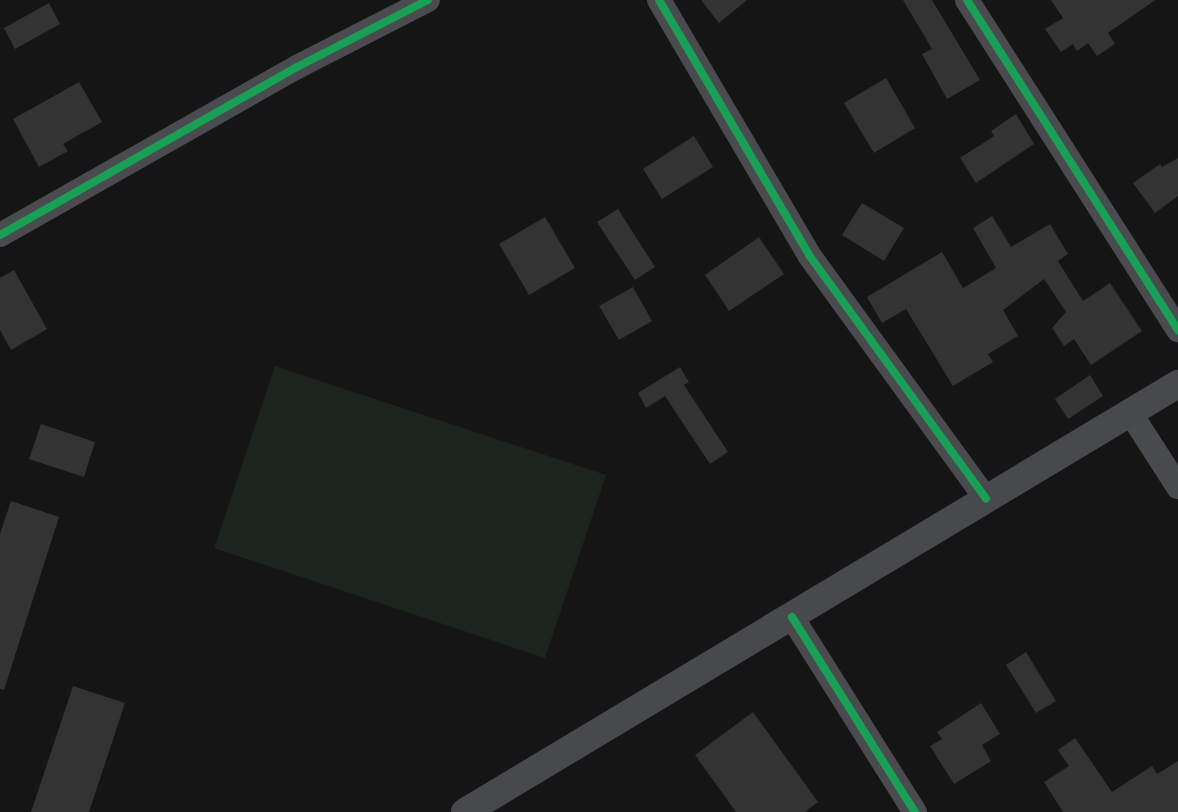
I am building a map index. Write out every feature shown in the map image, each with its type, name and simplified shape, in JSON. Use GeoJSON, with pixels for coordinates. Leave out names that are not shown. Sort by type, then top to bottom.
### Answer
{"type":"FeatureCollection","features":[{"type":"Feature","properties":{"kind":"main road"},"geometry":{"type":"LineString","coordinates":[[465,812],[1131,414],[1178,384]]}},
{"type":"Feature","properties":{"kind":"street"},"geometry":{"type":"LineString","coordinates":[[0,235],[297,67],[428,0]]}},
{"type":"Feature","properties":{"kind":"street"},"geometry":{"type":"LineString","coordinates":[[660,0],[809,255],[986,499]]}},
{"type":"Feature","properties":{"kind":"street"},"geometry":{"type":"LineString","coordinates":[[968,0],[1178,330]]}},
{"type":"Feature","properties":{"kind":"street"},"geometry":{"type":"LineString","coordinates":[[1131,414],[1178,488]]}},
{"type":"Feature","properties":{"kind":"street"},"geometry":{"type":"LineString","coordinates":[[792,617],[915,812]]}},
{"type":"Feature","properties":{"kind":"shaded area"},"geometry":{"type":"Polygon","coordinates":[[[275,366],[606,475],[545,658],[214,548],[275,366]]]}},
{"type":"Feature","properties":{"kind":"building"},"geometry":{"type":"Polygon","coordinates":[[[701,0],[747,0],[719,23],[701,0]]]}},
{"type":"Feature","properties":{"kind":"building"},"geometry":{"type":"Polygon","coordinates":[[[903,0],[932,0],[980,80],[947,99],[922,54],[932,49],[903,0]]]}},
{"type":"Feature","properties":{"kind":"building"},"geometry":{"type":"Polygon","coordinates":[[[1051,0],[1155,0],[1108,33],[1115,44],[1097,56],[1088,43],[1077,51],[1073,44],[1061,52],[1045,29],[1063,18],[1051,0]]]}},
{"type":"Feature","properties":{"kind":"building"},"geometry":{"type":"Polygon","coordinates":[[[49,3],[60,24],[15,49],[4,28],[49,3]]]}},
{"type":"Feature","properties":{"kind":"building"},"geometry":{"type":"Polygon","coordinates":[[[886,78],[915,128],[874,153],[844,103],[886,78]]]}},
{"type":"Feature","properties":{"kind":"building"},"geometry":{"type":"Polygon","coordinates":[[[79,82],[102,122],[63,144],[68,151],[39,167],[13,119],[79,82]]]}},
{"type":"Feature","properties":{"kind":"building"},"geometry":{"type":"Polygon","coordinates":[[[1016,114],[1034,144],[976,183],[960,158],[994,136],[991,131],[1016,114]]]}},
{"type":"Feature","properties":{"kind":"building"},"geometry":{"type":"Polygon","coordinates":[[[694,136],[713,167],[662,199],[643,169],[694,136]]]}},
{"type":"Feature","properties":{"kind":"building"},"geometry":{"type":"Polygon","coordinates":[[[1178,158],[1178,196],[1155,213],[1133,183],[1160,164],[1162,167],[1178,158]]]}},
{"type":"Feature","properties":{"kind":"building"},"geometry":{"type":"Polygon","coordinates":[[[862,203],[904,228],[884,261],[842,235],[862,203]]]}},
{"type":"Feature","properties":{"kind":"building"},"geometry":{"type":"Polygon","coordinates":[[[618,209],[655,267],[635,280],[597,222],[618,209]]]}},
{"type":"Feature","properties":{"kind":"building"},"geometry":{"type":"Polygon","coordinates":[[[992,216],[1011,247],[1050,224],[1068,254],[1058,261],[1083,301],[1110,283],[1142,331],[1091,365],[1074,339],[1064,346],[1052,328],[1066,312],[1044,279],[1003,310],[1018,336],[988,354],[993,362],[953,386],[906,309],[882,323],[867,297],[942,252],[963,288],[996,268],[973,228],[992,216]]]}},
{"type":"Feature","properties":{"kind":"building"},"geometry":{"type":"Polygon","coordinates":[[[545,217],[575,268],[529,295],[499,244],[545,217]]]}},
{"type":"Feature","properties":{"kind":"building"},"geometry":{"type":"Polygon","coordinates":[[[759,237],[784,274],[729,311],[705,275],[759,237]]]}},
{"type":"Feature","properties":{"kind":"building"},"geometry":{"type":"Polygon","coordinates":[[[14,270],[47,329],[11,350],[0,330],[0,278],[14,270]]]}},
{"type":"Feature","properties":{"kind":"building"},"geometry":{"type":"Polygon","coordinates":[[[633,287],[652,321],[619,340],[599,306],[633,287]]]}},
{"type":"Feature","properties":{"kind":"building"},"geometry":{"type":"Polygon","coordinates":[[[680,367],[689,382],[684,385],[728,452],[710,464],[665,396],[646,408],[638,393],[680,367]]]}},
{"type":"Feature","properties":{"kind":"building"},"geometry":{"type":"Polygon","coordinates":[[[1090,375],[1103,396],[1068,419],[1055,399],[1090,375]]]}},
{"type":"Feature","properties":{"kind":"building"},"geometry":{"type":"Polygon","coordinates":[[[41,424],[95,442],[84,477],[29,459],[41,424]]]}},
{"type":"Feature","properties":{"kind":"building"},"geometry":{"type":"Polygon","coordinates":[[[11,501],[59,517],[4,690],[0,689],[0,534],[11,501]]]}},
{"type":"Feature","properties":{"kind":"building"},"geometry":{"type":"Polygon","coordinates":[[[1026,652],[1056,701],[1036,713],[1006,665],[1026,652]]]}},
{"type":"Feature","properties":{"kind":"building"},"geometry":{"type":"Polygon","coordinates":[[[73,686],[125,703],[89,812],[31,812],[73,686]]]}},
{"type":"Feature","properties":{"kind":"building"},"geometry":{"type":"Polygon","coordinates":[[[981,703],[1000,734],[982,745],[991,761],[954,784],[930,746],[942,739],[937,732],[981,703]]]}},
{"type":"Feature","properties":{"kind":"building"},"geometry":{"type":"Polygon","coordinates":[[[753,712],[818,802],[805,812],[736,812],[695,755],[753,712]]]}},
{"type":"Feature","properties":{"kind":"building"},"geometry":{"type":"Polygon","coordinates":[[[1075,738],[1112,792],[1152,766],[1157,774],[1178,761],[1178,812],[1063,812],[1044,782],[1069,766],[1058,750],[1075,738]]]}},
{"type":"Feature","properties":{"kind":"cycle path"},"geometry":{"type":"LineString","coordinates":[[0,235],[297,67],[428,0]]}},
{"type":"Feature","properties":{"kind":"cycle path"},"geometry":{"type":"LineString","coordinates":[[659,0],[809,255],[986,499]]}},
{"type":"Feature","properties":{"kind":"cycle path"},"geometry":{"type":"LineString","coordinates":[[967,0],[1178,330]]}},
{"type":"Feature","properties":{"kind":"cycle path"},"geometry":{"type":"LineString","coordinates":[[792,617],[915,812]]}}]}
